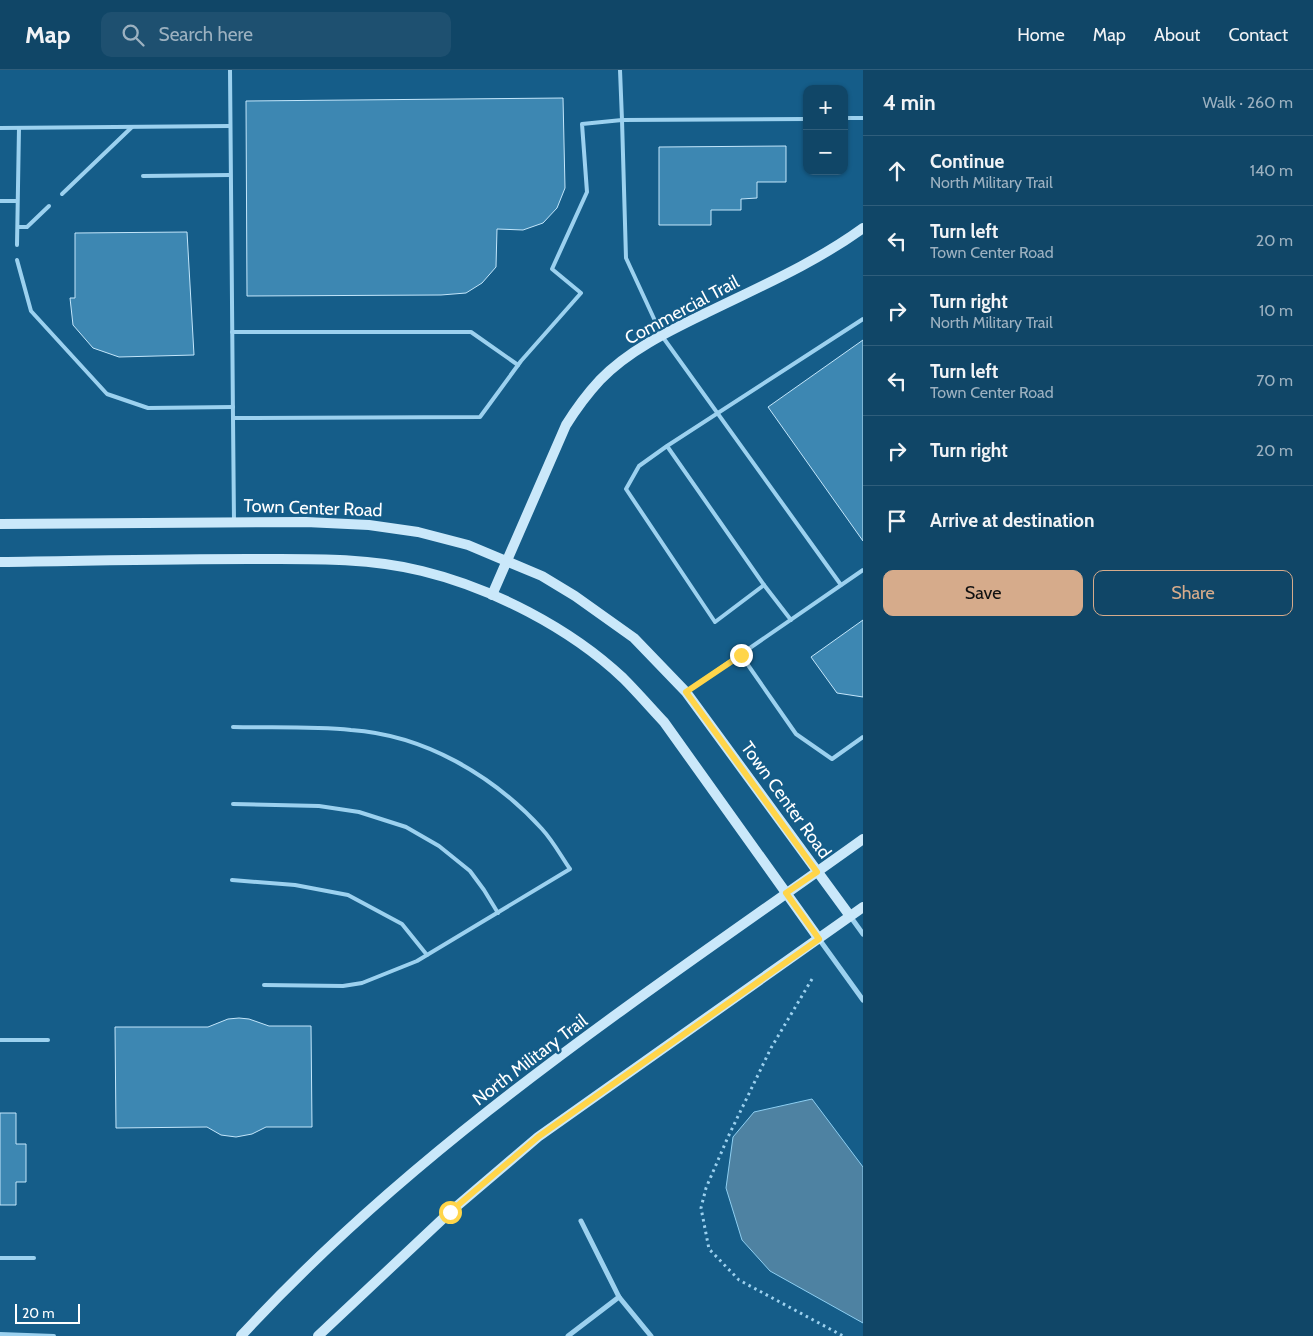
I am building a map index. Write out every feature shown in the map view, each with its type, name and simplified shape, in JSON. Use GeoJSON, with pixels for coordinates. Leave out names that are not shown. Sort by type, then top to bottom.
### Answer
{"type":"FeatureCollection","features":[{"type":"Feature","properties":{"kind":"main road","name":"Commercial Trail"},"geometry":{"type":"LineString","coordinates":[[492,595],[558,443],[576,408],[601,379],[618,364],[662,336],[798,268],[863,228]]}},
{"type":"Feature","properties":{"kind":"main road","name":"Town Center Road"},"geometry":{"type":"LineString","coordinates":[[0,524],[338,522],[394,528],[459,543],[542,576],[606,616],[634,638],[686,692],[850,916]]}},
{"type":"Feature","properties":{"kind":"main road"},"geometry":{"type":"LineString","coordinates":[[0,562],[282,559],[354,562],[400,566],[421,571],[468,585],[492,595],[541,619],[600,658],[622,677],[664,722],[819,939]]}},
{"type":"Feature","properties":{"kind":"main road","name":"North Military Trail"},"geometry":{"type":"LineString","coordinates":[[241,1336],[280,1293],[349,1228],[514,1090],[863,839]]}},
{"type":"Feature","properties":{"kind":"main road"},"geometry":{"type":"LineString","coordinates":[[318,1336],[450,1212],[538,1137],[863,907]]}},
{"type":"Feature","properties":{"kind":"street"},"geometry":{"type":"LineString","coordinates":[[850,916],[863,934]]}},
{"type":"Feature","properties":{"kind":"street"},"geometry":{"type":"LineString","coordinates":[[819,939],[863,1000]]}},
{"type":"Feature","properties":{"kind":"street"},"geometry":{"type":"LineString","coordinates":[[581,1221],[619,1297],[651,1336]]}},
{"type":"Feature","properties":{"kind":"street"},"geometry":{"type":"LineString","coordinates":[[568,1336],[619,1297]]}},
{"type":"Feature","properties":{"kind":"lane"},"geometry":{"type":"LineString","coordinates":[[230,70],[234,522]]}},
{"type":"Feature","properties":{"kind":"lane"},"geometry":{"type":"LineString","coordinates":[[620,70],[626,258],[662,336],[719,412],[841,585]]}},
{"type":"Feature","properties":{"kind":"lane"},"geometry":{"type":"LineString","coordinates":[[848,118],[863,118]]}},
{"type":"Feature","properties":{"kind":"lane"},"geometry":{"type":"LineString","coordinates":[[233,418],[480,417],[518,365],[581,293],[552,269],[587,192],[582,124],[622,120],[803,119]]}},
{"type":"Feature","properties":{"kind":"lane"},"geometry":{"type":"LineString","coordinates":[[0,128],[230,126]]}},
{"type":"Feature","properties":{"kind":"lane"},"geometry":{"type":"LineString","coordinates":[[62,194],[132,127]]}},
{"type":"Feature","properties":{"kind":"lane"},"geometry":{"type":"LineString","coordinates":[[17,246],[19,128]]}},
{"type":"Feature","properties":{"kind":"lane"},"geometry":{"type":"LineString","coordinates":[[143,176],[230,175]]}},
{"type":"Feature","properties":{"kind":"lane"},"geometry":{"type":"LineString","coordinates":[[0,201],[17,201]]}},
{"type":"Feature","properties":{"kind":"lane"},"geometry":{"type":"LineString","coordinates":[[18,227],[27,227],[49,206]]}},
{"type":"Feature","properties":{"kind":"lane"},"geometry":{"type":"LineString","coordinates":[[16,260],[31,311],[107,394],[148,408],[233,407]]}},
{"type":"Feature","properties":{"kind":"lane"},"geometry":{"type":"LineString","coordinates":[[764,585],[715,622],[626,489],[639,466],[863,319]]}},
{"type":"Feature","properties":{"kind":"lane"},"geometry":{"type":"LineString","coordinates":[[232,332],[471,332],[518,365]]}},
{"type":"Feature","properties":{"kind":"lane"},"geometry":{"type":"LineString","coordinates":[[667,446],[764,585],[791,620]]}},
{"type":"Feature","properties":{"kind":"lane"},"geometry":{"type":"LineString","coordinates":[[686,692],[863,570]]}},
{"type":"Feature","properties":{"kind":"lane"},"geometry":{"type":"LineString","coordinates":[[741,655],[796,734],[832,759],[863,737]]}},
{"type":"Feature","properties":{"kind":"lane"},"geometry":{"type":"LineString","coordinates":[[234,727],[351,730],[385,735],[441,752],[482,777],[515,802],[543,830],[570,869],[417,961],[362,983],[343,986],[264,985]]}},
{"type":"Feature","properties":{"kind":"lane"},"geometry":{"type":"LineString","coordinates":[[233,804],[318,806],[359,812],[406,827],[439,846],[470,871],[498,913]]}},
{"type":"Feature","properties":{"kind":"lane"},"geometry":{"type":"LineString","coordinates":[[232,880],[295,885],[348,895],[402,924],[426,956]]}},
{"type":"Feature","properties":{"kind":"lane"},"geometry":{"type":"LineString","coordinates":[[0,1040],[48,1040]]}},
{"type":"Feature","properties":{"kind":"lane"},"geometry":{"type":"LineString","coordinates":[[0,1258],[34,1258]]}},
{"type":"Feature","properties":{"kind":"lane"},"geometry":{"type":"LineString","coordinates":[[0,1334],[54,1336]]}},
{"type":"Feature","properties":{"kind":"path"},"geometry":{"type":"LineString","coordinates":[[812,979],[771,1048],[706,1188],[701,1208],[709,1249],[739,1280],[844,1336]]}},
{"type":"Feature","properties":{"kind":"water"},"geometry":{"type":"Polygon","coordinates":[[[812,1099],[863,1167],[863,1323],[770,1271],[742,1240],[726,1188],[733,1137],[754,1112],[812,1099]]]}},
{"type":"Feature","properties":{"kind":"building"},"geometry":{"type":"Polygon","coordinates":[[[563,98],[565,188],[557,208],[543,223],[523,230],[497,229],[496,267],[482,283],[466,293],[441,295],[247,296],[246,101],[563,98]]]}},
{"type":"Feature","properties":{"kind":"building"},"geometry":{"type":"Polygon","coordinates":[[[786,146],[786,182],[757,182],[757,198],[741,199],[741,210],[711,210],[711,225],[659,225],[659,147],[786,146]]]}},
{"type":"Feature","properties":{"kind":"building"},"geometry":{"type":"Polygon","coordinates":[[[187,232],[194,355],[119,357],[93,348],[73,325],[70,298],[75,298],[75,233],[187,232]]]}},
{"type":"Feature","properties":{"kind":"building"},"geometry":{"type":"Polygon","coordinates":[[[863,340],[863,541],[768,407],[863,340]]]}},
{"type":"Feature","properties":{"kind":"building"},"geometry":{"type":"Polygon","coordinates":[[[863,620],[863,697],[837,693],[811,657],[863,620]]]}},
{"type":"Feature","properties":{"kind":"building"},"geometry":{"type":"Polygon","coordinates":[[[228,1019],[249,1019],[269,1026],[311,1026],[312,1127],[266,1127],[252,1134],[236,1137],[221,1135],[207,1127],[116,1128],[115,1027],[208,1027],[228,1019]]]}},
{"type":"Feature","properties":{"kind":"building"},"geometry":{"type":"Polygon","coordinates":[[[0,1113],[16,1113],[16,1144],[26,1144],[26,1182],[16,1182],[16,1205],[0,1205],[0,1113]]]}},
{"type":"Feature","properties":{"kind":"route"},"geometry":{"type":"LineString","coordinates":[[450,1212],[538,1137],[819,939],[786,893],[817,872],[731,751],[686,692],[741,655]]}}]}
